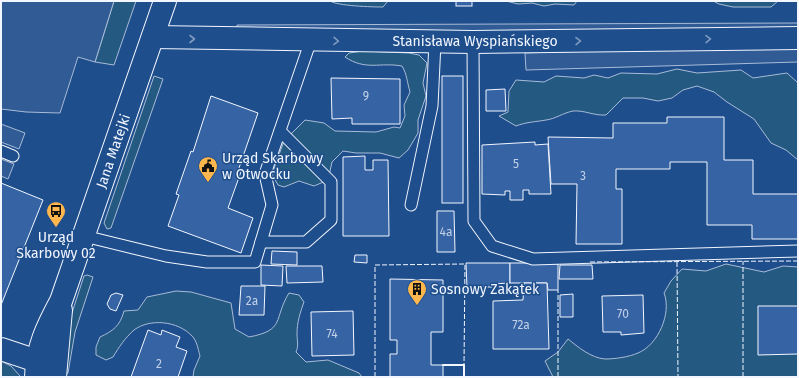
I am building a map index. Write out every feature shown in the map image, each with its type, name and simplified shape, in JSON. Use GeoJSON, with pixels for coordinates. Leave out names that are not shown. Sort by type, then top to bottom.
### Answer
{"type":"FeatureCollection","features":[{"type":"Feature","properties":{"kind":"street","name":"Jana Matejki"},"geometry":{"type":"LineString","coordinates":[[36,369],[44,334],[61,301],[165,1]]}},
{"type":"Feature","properties":{"kind":"street","name":"Stanisława Wyspiańskiego"},"geometry":{"type":"LineString","coordinates":[[153,38],[435,42],[798,38]]}},
{"type":"Feature","properties":{"kind":"street","name":"Jana Matejki"},"geometry":{"type":"LineString","coordinates":[[55,377],[61,301]]}},
{"type":"Feature","properties":{"kind":"street"},"geometry":{"type":"LineString","coordinates":[[1,349],[36,369]]}},
{"type":"Feature","properties":{"kind":"lane"},"geometry":{"type":"LineString","coordinates":[[84,236],[166,256],[207,262],[255,262],[272,205],[265,174],[310,40]]}},
{"type":"Feature","properties":{"kind":"lane"},"geometry":{"type":"LineString","coordinates":[[412,205],[432,106],[435,42]]}},
{"type":"Feature","properties":{"kind":"lane"},"geometry":{"type":"LineString","coordinates":[[473,42],[474,221],[492,246],[533,259],[798,251]]}},
{"type":"Feature","properties":{"kind":"lane"},"geometry":{"type":"LineString","coordinates":[[261,242],[306,242],[331,220],[331,182],[280,131]]}},
{"type":"Feature","properties":{"kind":"lane"},"geometry":{"type":"LineString","coordinates":[[1,151],[13,156]]}},
{"type":"Feature","properties":{"kind":"shaded area"},"geometry":{"type":"Polygon","coordinates":[[[1,1],[114,1],[95,62],[78,57],[60,113],[26,112],[1,109],[1,1]]]}},
{"type":"Feature","properties":{"kind":"shaded area"},"geometry":{"type":"Polygon","coordinates":[[[114,1],[136,1],[114,65],[95,62],[114,1]]]}},
{"type":"Feature","properties":{"kind":"shaded area"},"geometry":{"type":"Polygon","coordinates":[[[330,1],[388,1],[383,7],[347,5],[330,1]]]}},
{"type":"Feature","properties":{"kind":"shaded area"},"geometry":{"type":"Polygon","coordinates":[[[506,1],[577,1],[574,5],[555,4],[544,6],[532,3],[518,4],[506,1]]]}},
{"type":"Feature","properties":{"kind":"shaded area"},"geometry":{"type":"Polygon","coordinates":[[[713,1],[778,1],[771,7],[733,7],[713,1]]]}},
{"type":"Feature","properties":{"kind":"shaded area"},"geometry":{"type":"Polygon","coordinates":[[[798,23],[798,31],[237,33],[237,25],[798,23]]]}},
{"type":"Feature","properties":{"kind":"shaded area"},"geometry":{"type":"Polygon","coordinates":[[[798,45],[798,62],[526,70],[525,53],[798,45]]]}},
{"type":"Feature","properties":{"kind":"shaded area"},"geometry":{"type":"Polygon","coordinates":[[[363,51],[409,53],[419,55],[427,63],[423,83],[426,96],[418,120],[418,133],[408,150],[399,158],[380,153],[356,153],[343,151],[332,162],[328,180],[314,186],[299,181],[284,187],[278,185],[272,174],[284,141],[305,120],[324,123],[335,131],[376,132],[394,127],[400,128],[405,116],[404,105],[410,92],[404,69],[402,66],[394,65],[360,64],[345,57],[349,53],[363,51]]]}},
{"type":"Feature","properties":{"kind":"shaded area"},"geometry":{"type":"Polygon","coordinates":[[[677,69],[697,73],[741,70],[753,78],[787,73],[798,83],[798,160],[786,150],[771,143],[754,119],[714,92],[697,86],[683,90],[672,98],[658,101],[643,98],[623,98],[606,115],[573,111],[549,119],[516,126],[499,116],[508,112],[509,91],[516,80],[544,82],[556,76],[584,78],[594,75],[608,78],[621,73],[657,74],[677,69]]]}},
{"type":"Feature","properties":{"kind":"shaded area"},"geometry":{"type":"Polygon","coordinates":[[[154,76],[163,79],[111,228],[107,229],[104,223],[154,76]]]}},
{"type":"Feature","properties":{"kind":"shaded area"},"geometry":{"type":"Polygon","coordinates":[[[1,124],[25,133],[19,149],[1,142],[1,124]]]}},
{"type":"Feature","properties":{"kind":"shaded area"},"geometry":{"type":"Polygon","coordinates":[[[1,159],[14,164],[8,179],[1,176],[1,159]]]}},
{"type":"Feature","properties":{"kind":"shaded area"},"geometry":{"type":"Polygon","coordinates":[[[726,264],[764,272],[783,266],[798,267],[798,377],[553,377],[545,361],[558,352],[568,339],[580,349],[595,357],[605,359],[630,356],[645,349],[652,343],[662,328],[666,310],[664,293],[671,281],[682,269],[706,271],[726,264]]]}},
{"type":"Feature","properties":{"kind":"shaded area"},"geometry":{"type":"Polygon","coordinates":[[[87,275],[93,277],[75,332],[68,373],[64,377],[69,322],[84,276],[87,275]]]}},
{"type":"Feature","properties":{"kind":"shaded area"},"geometry":{"type":"Polygon","coordinates":[[[176,291],[191,292],[231,303],[235,329],[249,337],[269,331],[274,327],[289,293],[299,295],[304,302],[298,322],[298,345],[296,352],[306,362],[328,360],[359,373],[362,377],[193,377],[194,370],[200,356],[195,340],[186,331],[179,327],[164,323],[148,324],[134,330],[122,343],[113,357],[106,360],[96,355],[96,347],[100,337],[109,333],[118,324],[124,311],[138,310],[147,297],[176,291]]]}},
{"type":"Feature","properties":{"kind":"shaded area"},"geometry":{"type":"Polygon","coordinates":[[[1,361],[11,366],[21,377],[1,377],[1,361]]]}},
{"type":"Feature","properties":{"kind":"building"},"geometry":{"type":"Polygon","coordinates":[[[456,1],[472,1],[472,6],[456,6],[456,1]]]}},
{"type":"Feature","properties":{"kind":"building"},"geometry":{"type":"Polygon","coordinates":[[[442,76],[463,76],[463,203],[442,203],[442,76]]]}},
{"type":"Feature","properties":{"kind":"building"},"geometry":{"type":"Polygon","coordinates":[[[331,78],[400,79],[400,124],[352,124],[352,118],[332,119],[331,78]]]}},
{"type":"Feature","properties":{"kind":"building"},"geometry":{"type":"Polygon","coordinates":[[[505,89],[506,111],[486,111],[486,90],[505,89]]]}},
{"type":"Feature","properties":{"kind":"building","name":"Urząd Skarbowy w Otwocku"},"geometry":{"type":"Polygon","coordinates":[[[211,96],[258,113],[239,168],[242,169],[228,208],[253,218],[241,253],[168,226],[179,195],[176,194],[191,151],[193,152],[211,96]]]}},
{"type":"Feature","properties":{"kind":"building"},"geometry":{"type":"Polygon","coordinates":[[[667,117],[724,117],[724,160],[753,160],[753,194],[798,194],[798,239],[752,239],[752,225],[707,225],[707,162],[670,162],[670,169],[616,169],[616,189],[622,189],[622,244],[576,244],[577,184],[551,184],[548,137],[613,138],[613,123],[667,123],[667,117]]]}},
{"type":"Feature","properties":{"kind":"building"},"geometry":{"type":"Polygon","coordinates":[[[535,142],[535,145],[548,144],[551,194],[529,194],[529,190],[523,190],[523,200],[510,200],[510,191],[505,191],[505,195],[482,194],[482,145],[535,142]]]}},
{"type":"Feature","properties":{"kind":"building"},"geometry":{"type":"Polygon","coordinates":[[[365,156],[365,170],[373,170],[373,160],[388,160],[389,236],[343,236],[343,157],[365,156]]]}},
{"type":"Feature","properties":{"kind":"building"},"geometry":{"type":"Polygon","coordinates":[[[1,183],[43,200],[1,305],[1,183]]]}},
{"type":"Feature","properties":{"kind":"building"},"geometry":{"type":"Polygon","coordinates":[[[437,211],[454,211],[455,252],[437,252],[437,211]]]}},
{"type":"Feature","properties":{"kind":"building"},"geometry":{"type":"Polygon","coordinates":[[[272,251],[297,252],[297,265],[271,264],[272,251]]]}},
{"type":"Feature","properties":{"kind":"building"},"geometry":{"type":"Polygon","coordinates":[[[355,255],[367,255],[367,263],[354,262],[355,255]]]}},
{"type":"Feature","properties":{"kind":"building"},"geometry":{"type":"Polygon","coordinates":[[[466,263],[510,263],[510,283],[492,284],[492,287],[467,287],[466,263]]]}},
{"type":"Feature","properties":{"kind":"building"},"geometry":{"type":"Polygon","coordinates":[[[510,263],[558,263],[558,290],[548,290],[547,283],[510,283],[510,263]]]}},
{"type":"Feature","properties":{"kind":"building"},"geometry":{"type":"Polygon","coordinates":[[[261,265],[283,266],[282,286],[261,285],[261,265]]]}},
{"type":"Feature","properties":{"kind":"building"},"geometry":{"type":"Polygon","coordinates":[[[560,265],[592,265],[593,279],[559,279],[560,265]]]}},
{"type":"Feature","properties":{"kind":"building"},"geometry":{"type":"Polygon","coordinates":[[[286,266],[322,266],[323,282],[287,283],[286,266]]]}},
{"type":"Feature","properties":{"kind":"building","name":"Sosnowy Zakątek"},"geometry":{"type":"Polygon","coordinates":[[[390,279],[443,280],[443,332],[431,332],[431,365],[443,365],[443,377],[390,377],[390,354],[397,354],[397,340],[390,340],[390,279]]]}},
{"type":"Feature","properties":{"kind":"building"},"geometry":{"type":"Polygon","coordinates":[[[524,283],[547,283],[549,349],[493,349],[493,301],[523,300],[524,283]]]}},
{"type":"Feature","properties":{"kind":"building"},"geometry":{"type":"Polygon","coordinates":[[[241,286],[265,286],[264,315],[239,315],[241,286]]]}},
{"type":"Feature","properties":{"kind":"building"},"geometry":{"type":"Polygon","coordinates":[[[116,293],[123,295],[116,311],[110,309],[107,304],[111,295],[116,293]]]}},
{"type":"Feature","properties":{"kind":"building"},"geometry":{"type":"Polygon","coordinates":[[[573,294],[573,317],[560,317],[560,295],[573,294]]]}},
{"type":"Feature","properties":{"kind":"building"},"geometry":{"type":"Polygon","coordinates":[[[643,295],[644,333],[621,335],[621,332],[603,332],[602,296],[643,295]]]}},
{"type":"Feature","properties":{"kind":"building"},"geometry":{"type":"Polygon","coordinates":[[[758,306],[798,306],[798,354],[758,355],[758,306]]]}},
{"type":"Feature","properties":{"kind":"building"},"geometry":{"type":"Polygon","coordinates":[[[353,311],[354,355],[312,356],[311,312],[353,311]]]}},
{"type":"Feature","properties":{"kind":"building"},"geometry":{"type":"Polygon","coordinates":[[[148,330],[161,335],[162,330],[180,337],[176,347],[187,351],[178,377],[131,377],[148,330]]]}},
{"type":"Feature","properties":{"kind":"fence"},"geometry":{"type":"LineString","coordinates":[[743,261],[743,377]]}},
{"type":"Feature","properties":{"kind":"fence"},"geometry":{"type":"LineString","coordinates":[[590,262],[798,261]]}},
{"type":"Feature","properties":{"kind":"fence"},"geometry":{"type":"LineString","coordinates":[[677,262],[678,377]]}},
{"type":"Feature","properties":{"kind":"fence"},"geometry":{"type":"LineString","coordinates":[[375,377],[375,265],[465,264],[464,365]]}},
{"type":"Feature","properties":{"kind":"fence"},"geometry":{"type":"LineString","coordinates":[[558,290],[558,377]]}},
{"type":"Feature","properties":{"kind":"wall"},"geometry":{"type":"LineString","coordinates":[[443,365],[464,365],[464,377]]}},
{"type":"Feature","properties":{"kind":"place","name":"Urząd Skarbowy w Otwocku"},"geometry":{"type":"Point","coordinates":[208,183]}},
{"type":"Feature","properties":{"kind":"place","name":"Urząd Skarbowy 02"},"geometry":{"type":"Point","coordinates":[56,228]}},
{"type":"Feature","properties":{"kind":"place","name":"Sosnowy Zakątek"},"geometry":{"type":"Point","coordinates":[417,306]}}]}
